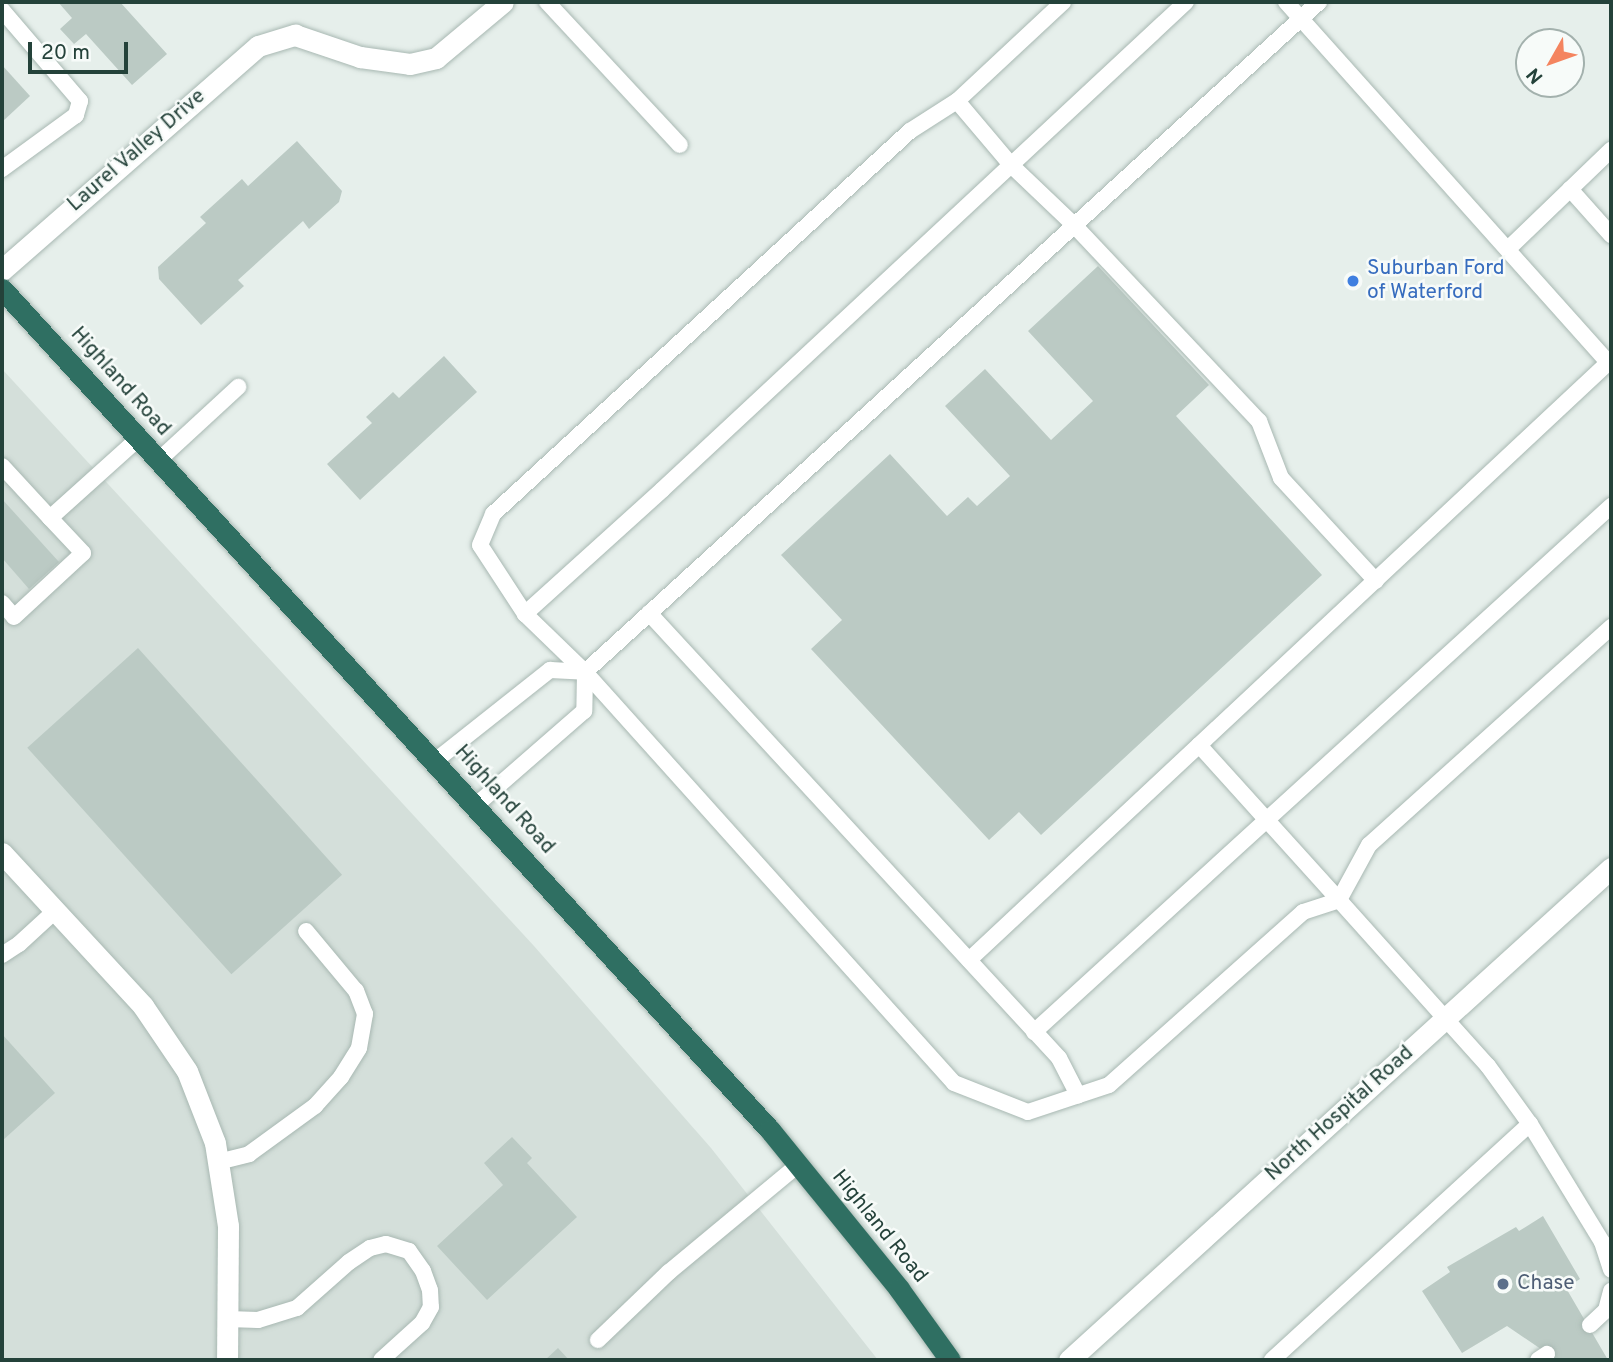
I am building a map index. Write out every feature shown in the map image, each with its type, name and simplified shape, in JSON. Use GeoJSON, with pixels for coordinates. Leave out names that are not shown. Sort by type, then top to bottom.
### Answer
{"type":"FeatureCollection","features":[{"type":"Feature","properties":{"kind":"highway","name":"Highland Road"},"geometry":{"type":"LineString","coordinates":[[2,285],[798,1165],[899,1289],[950,1360]]}},
{"type":"Feature","properties":{"kind":"street","name":"Laurel Valley Drive"},"geometry":{"type":"LineString","coordinates":[[2,285],[258,46],[295,35],[360,57],[410,64],[436,58],[503,2]]}},
{"type":"Feature","properties":{"kind":"street"},"geometry":{"type":"LineString","coordinates":[[2,853],[143,1006],[187,1071],[215,1143],[228,1226],[227,1360]]}},
{"type":"Feature","properties":{"kind":"street","name":"North Hospital Road"},"geometry":{"type":"LineString","coordinates":[[1069,1360],[1611,868]]}},
{"type":"Feature","properties":{"kind":"lane"},"geometry":{"type":"LineString","coordinates":[[547,2],[680,145]]}},
{"type":"Feature","properties":{"kind":"lane"},"geometry":{"type":"LineString","coordinates":[[1063,2],[957,101],[910,131],[493,514],[480,545],[525,614],[585,672],[954,1083],[1028,1112],[1109,1085],[1303,912],[1339,900],[1369,845],[1611,627]]}},
{"type":"Feature","properties":{"kind":"lane"},"geometry":{"type":"LineString","coordinates":[[525,614],[1186,2]]}},
{"type":"Feature","properties":{"kind":"lane"},"geometry":{"type":"LineString","coordinates":[[969,960],[1610,363],[1286,2]]}},
{"type":"Feature","properties":{"kind":"lane"},"geometry":{"type":"LineString","coordinates":[[475,806],[584,710],[585,672],[1319,2]]}},
{"type":"Feature","properties":{"kind":"lane"},"geometry":{"type":"LineString","coordinates":[[2,10],[80,101],[76,115],[2,169]]}},
{"type":"Feature","properties":{"kind":"lane"},"geometry":{"type":"LineString","coordinates":[[957,101],[1011,165],[1074,225],[1259,421],[1281,478],[1376,581]]}},
{"type":"Feature","properties":{"kind":"lane"},"geometry":{"type":"LineString","coordinates":[[1508,249],[1611,150]]}},
{"type":"Feature","properties":{"kind":"lane"},"geometry":{"type":"LineString","coordinates":[[1570,189],[1611,235]]}},
{"type":"Feature","properties":{"kind":"lane"},"geometry":{"type":"LineString","coordinates":[[159,460],[238,387]]}},
{"type":"Feature","properties":{"kind":"lane"},"geometry":{"type":"LineString","coordinates":[[50,518],[139,438]]}},
{"type":"Feature","properties":{"kind":"lane"},"geometry":{"type":"LineString","coordinates":[[2,466],[83,553],[14,617],[2,603]]}},
{"type":"Feature","properties":{"kind":"lane"},"geometry":{"type":"LineString","coordinates":[[1034,1032],[1611,506]]}},
{"type":"Feature","properties":{"kind":"lane"},"geometry":{"type":"LineString","coordinates":[[649,613],[1059,1058],[1078,1095]]}},
{"type":"Feature","properties":{"kind":"lane"},"geometry":{"type":"LineString","coordinates":[[435,761],[551,670],[585,672]]}},
{"type":"Feature","properties":{"kind":"lane"},"geometry":{"type":"LineString","coordinates":[[1199,745],[1488,1066],[1531,1124],[1602,1242],[1611,1270]]}},
{"type":"Feature","properties":{"kind":"lane"},"geometry":{"type":"LineString","coordinates":[[2,955],[19,944],[55,911]]}},
{"type":"Feature","properties":{"kind":"lane"},"geometry":{"type":"LineString","coordinates":[[218,1161],[248,1154],[315,1106],[341,1077],[359,1048],[365,1014],[356,991],[306,931]]}},
{"type":"Feature","properties":{"kind":"lane"},"geometry":{"type":"LineString","coordinates":[[1272,1360],[1531,1124]]}},
{"type":"Feature","properties":{"kind":"lane"},"geometry":{"type":"LineString","coordinates":[[598,1340],[669,1272],[798,1165]]}},
{"type":"Feature","properties":{"kind":"lane"},"geometry":{"type":"LineString","coordinates":[[228,1319],[258,1320],[297,1308],[349,1262],[370,1248],[386,1244],[409,1251],[423,1271],[430,1290],[431,1307],[422,1323],[381,1360]]}},
{"type":"Feature","properties":{"kind":"lane"},"geometry":{"type":"LineString","coordinates":[[1590,1325],[1606,1310],[1611,1291]]}},
{"type":"Feature","properties":{"kind":"shaded area"},"geometry":{"type":"Polygon","coordinates":[[[2,369],[534,946],[711,1148],[878,1360],[2,1360],[2,369]]]}},
{"type":"Feature","properties":{"kind":"building"},"geometry":{"type":"Polygon","coordinates":[[[58,2],[120,2],[167,54],[132,85],[86,34],[74,44],[60,29],[72,18],[58,2]]]}},
{"type":"Feature","properties":{"kind":"building"},"geometry":{"type":"Polygon","coordinates":[[[2,65],[30,96],[2,122],[2,65]]]}},
{"type":"Feature","properties":{"kind":"building"},"geometry":{"type":"Polygon","coordinates":[[[297,141],[342,191],[339,202],[309,229],[303,221],[238,280],[244,286],[201,325],[159,279],[158,267],[206,223],[200,217],[242,179],[248,186],[297,141]]]}},
{"type":"Feature","properties":{"kind":"building"},"geometry":{"type":"Polygon","coordinates":[[[1098,266],[1209,385],[1176,416],[1322,575],[1041,835],[1019,812],[989,840],[811,649],[842,620],[781,555],[890,454],[947,516],[968,497],[977,506],[1010,476],[945,406],[985,369],[1051,440],[1093,401],[1028,331],[1098,266]]]}},
{"type":"Feature","properties":{"kind":"building"},"geometry":{"type":"Polygon","coordinates":[[[444,356],[477,392],[360,500],[327,464],[372,423],[366,417],[393,392],[399,398],[444,356]]]}},
{"type":"Feature","properties":{"kind":"building"},"geometry":{"type":"Polygon","coordinates":[[[2,499],[59,562],[29,589],[2,558],[2,499]]]}},
{"type":"Feature","properties":{"kind":"building"},"geometry":{"type":"Polygon","coordinates":[[[138,648],[342,875],[231,974],[27,748],[138,648]]]}},
{"type":"Feature","properties":{"kind":"building"},"geometry":{"type":"Polygon","coordinates":[[[2,1034],[55,1093],[2,1141],[2,1034]]]}},
{"type":"Feature","properties":{"kind":"building"},"geometry":{"type":"Polygon","coordinates":[[[512,1137],[532,1158],[527,1163],[577,1217],[487,1300],[437,1246],[503,1185],[484,1163],[512,1137]]]}},
{"type":"Feature","properties":{"kind":"building","name":"Chase"},"geometry":{"type":"Polygon","coordinates":[[[1543,1216],[1580,1279],[1566,1288],[1608,1360],[1557,1360],[1507,1326],[1462,1353],[1422,1291],[1450,1272],[1447,1267],[1516,1227],[1519,1231],[1543,1216]]]}},
{"type":"Feature","properties":{"kind":"building"},"geometry":{"type":"Polygon","coordinates":[[[558,1348],[569,1360],[545,1360],[558,1348]]]}},
{"type":"Feature","properties":{"kind":"place","name":"Suburban Ford of Waterford"},"geometry":{"type":"Point","coordinates":[1353,281]}},
{"type":"Feature","properties":{"kind":"place","name":"Chase"},"geometry":{"type":"Point","coordinates":[1503,1284]}}]}
